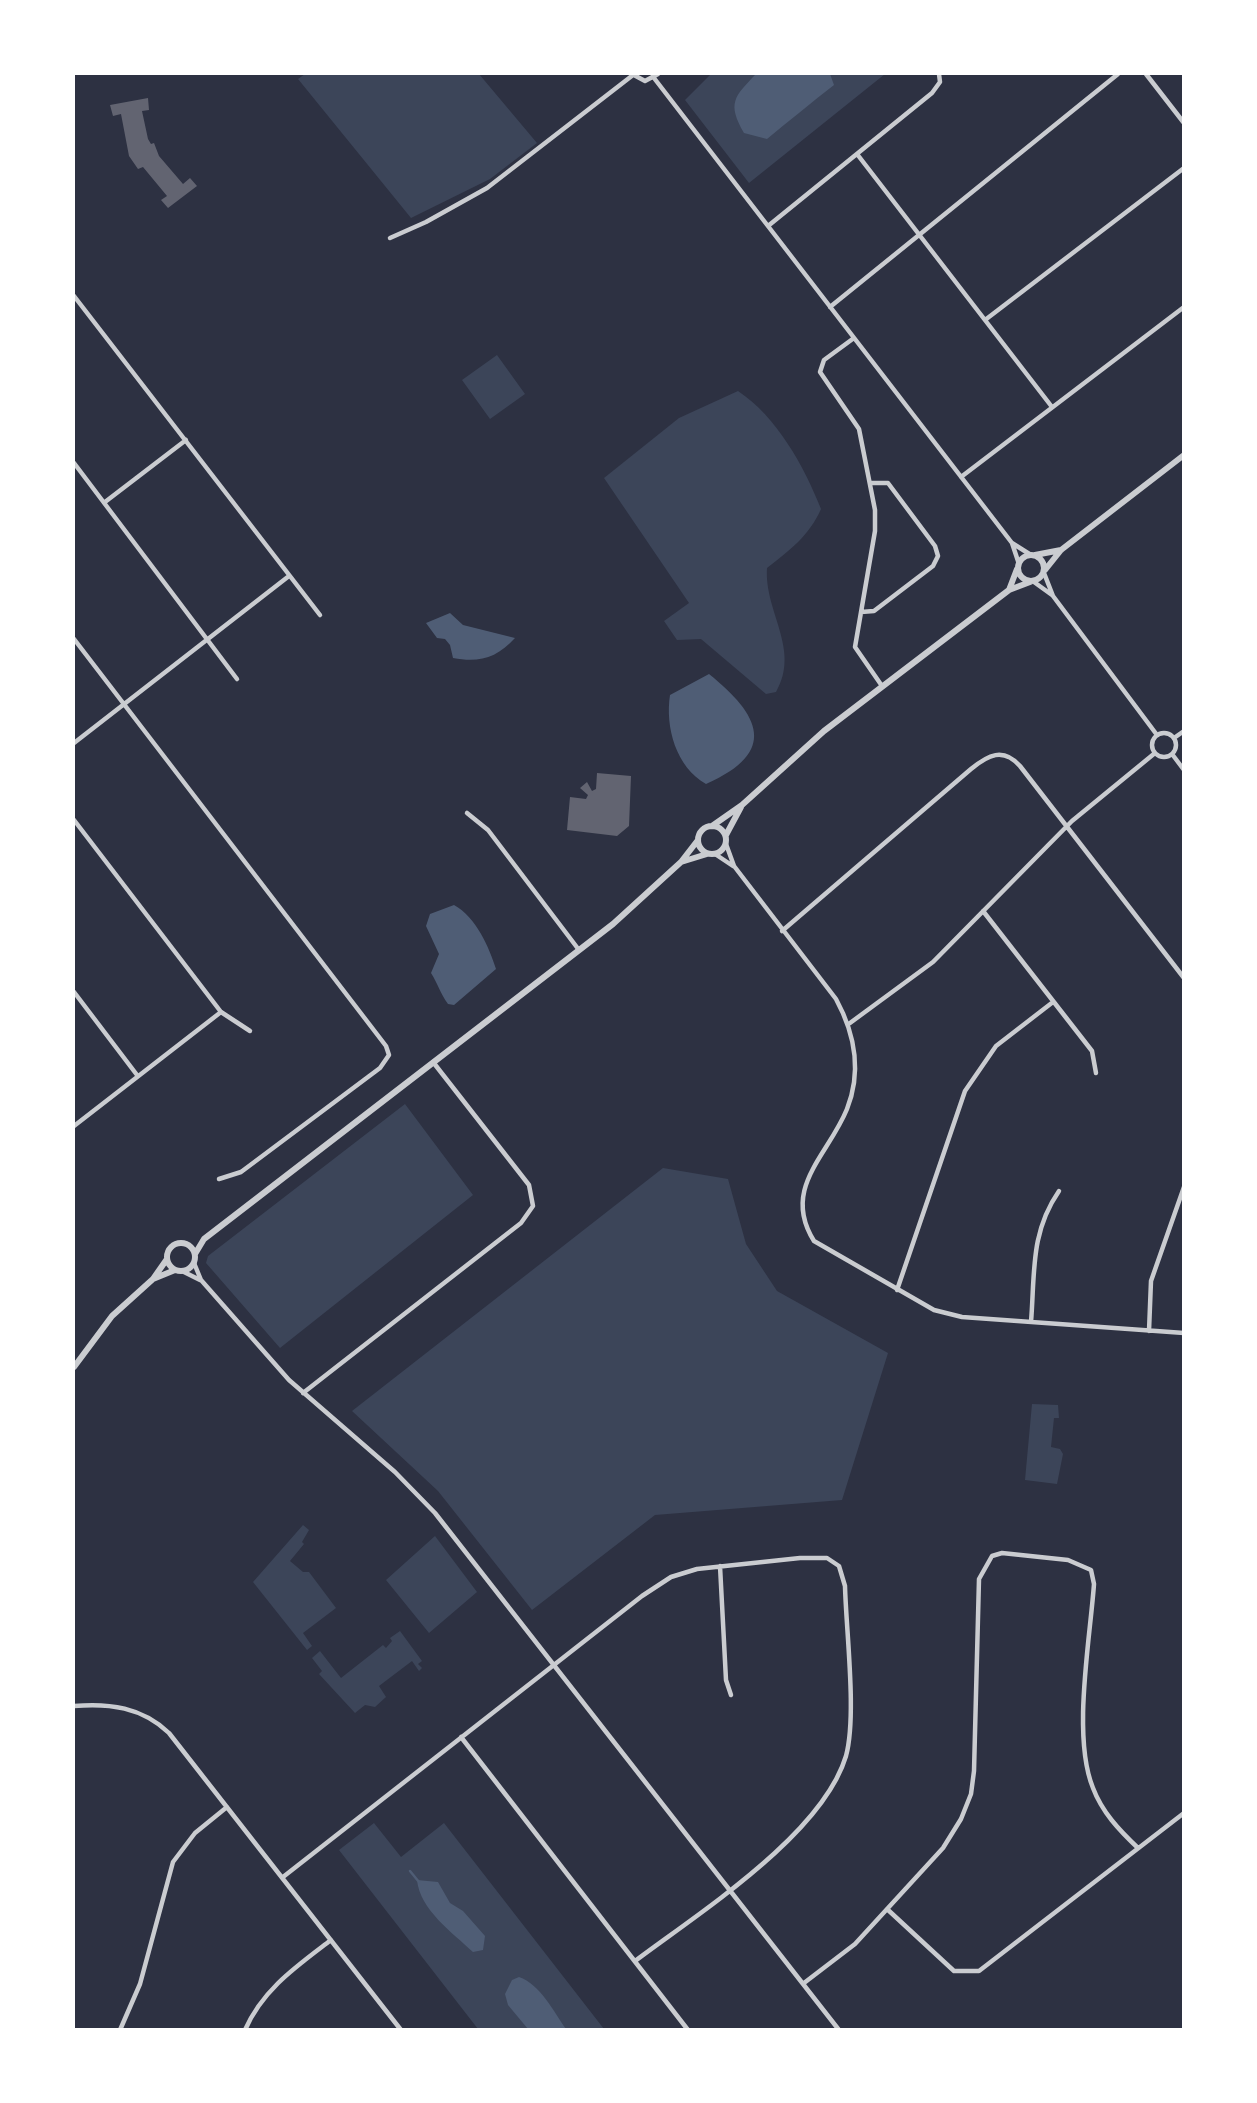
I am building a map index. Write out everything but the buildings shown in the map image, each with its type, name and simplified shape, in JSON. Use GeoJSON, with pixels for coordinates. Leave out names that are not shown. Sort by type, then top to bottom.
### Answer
{"type":"FeatureCollection","features":[{"type":"Feature","properties":{"kind":"street"},"geometry":{"type":"LineString","coordinates":[[390,238],[426,222],[487,188],[633,74],[641,80],[656,76],[1012,543],[1044,562],[1044,571],[1053,596],[1157,735]]}},
{"type":"Feature","properties":{"kind":"street"},"geometry":{"type":"LineString","coordinates":[[768,226],[937,88],[939,74]]}},
{"type":"Feature","properties":{"kind":"street"},"geometry":{"type":"LineString","coordinates":[[830,307],[1118,74]]}},
{"type":"Feature","properties":{"kind":"street"},"geometry":{"type":"LineString","coordinates":[[1146,74],[1184,122]]}},
{"type":"Feature","properties":{"kind":"street"},"geometry":{"type":"LineString","coordinates":[[857,154],[1052,407]]}},
{"type":"Feature","properties":{"kind":"street"},"geometry":{"type":"LineString","coordinates":[[985,320],[1184,168]]}},
{"type":"Feature","properties":{"kind":"street"},"geometry":{"type":"LineString","coordinates":[[74,296],[320,615]]}},
{"type":"Feature","properties":{"kind":"street"},"geometry":{"type":"LineString","coordinates":[[961,477],[1184,307]]}},
{"type":"Feature","properties":{"kind":"street"},"geometry":{"type":"LineString","coordinates":[[855,338],[824,360],[820,372],[859,429],[871,483],[876,530],[856,643],[857,653],[882,687]]}},
{"type":"Feature","properties":{"kind":"street"},"geometry":{"type":"LineString","coordinates":[[105,502],[186,440]]}},
{"type":"Feature","properties":{"kind":"street"},"geometry":{"type":"LineString","coordinates":[[839,2029],[418,1494],[303,1393],[201,1280],[194,1263],[195,1254],[204,1239],[620,918],[681,862],[698,840],[700,832],[742,805],[817,737],[1009,590],[1032,582],[1061,550],[1184,455]]}},
{"type":"Feature","properties":{"kind":"street"},"geometry":{"type":"LineString","coordinates":[[74,463],[237,679]]}},
{"type":"Feature","properties":{"kind":"street"},"geometry":{"type":"LineString","coordinates":[[861,612],[874,611],[933,566],[938,556],[935,545],[888,483],[871,483]]}},
{"type":"Feature","properties":{"kind":"street"},"geometry":{"type":"LineString","coordinates":[[1012,543],[1023,579],[1053,596]]}},
{"type":"Feature","properties":{"kind":"street"},"geometry":{"type":"LineString","coordinates":[[1009,590],[1018,566],[1033,555],[1061,550]]}},
{"type":"Feature","properties":{"kind":"street"},"geometry":{"type":"LineString","coordinates":[[74,743],[289,576]]}},
{"type":"Feature","properties":{"kind":"street"},"geometry":{"type":"LineString","coordinates":[[74,639],[380,1037],[388,1055],[380,1068],[241,1172],[219,1180]]}},
{"type":"Feature","properties":{"kind":"street"},"geometry":{"type":"LineString","coordinates":[[1174,738],[1184,731]]}},
{"type":"Feature","properties":{"kind":"street"},"geometry":{"type":"LineString","coordinates":[[1154,753],[1165,757],[1172,754],[1177,745],[1168,733],[1157,735]]}},
{"type":"Feature","properties":{"kind":"street"},"geometry":{"type":"LineString","coordinates":[[1154,753],[1152,745],[1157,735]]}},
{"type":"Feature","properties":{"kind":"street"},"geometry":{"type":"LineString","coordinates":[[782,931],[986,757],[999,753],[1013,759],[1184,978]]}},
{"type":"Feature","properties":{"kind":"street"},"geometry":{"type":"LineString","coordinates":[[850,1023],[933,962],[1066,827],[1154,753]]}},
{"type":"Feature","properties":{"kind":"street"},"geometry":{"type":"LineString","coordinates":[[1172,754],[1184,770]]}},
{"type":"Feature","properties":{"kind":"street"},"geometry":{"type":"LineString","coordinates":[[742,805],[726,835],[726,844],[734,866],[836,999],[850,1023],[855,1047],[855,1079],[847,1109],[803,1190],[801,1214],[814,1241],[934,1310],[962,1317],[1184,1332]]}},
{"type":"Feature","properties":{"kind":"street"},"geometry":{"type":"LineString","coordinates":[[467,813],[488,830],[579,950]]}},
{"type":"Feature","properties":{"kind":"street"},"geometry":{"type":"LineString","coordinates":[[74,820],[221,1012],[250,1031]]}},
{"type":"Feature","properties":{"kind":"street"},"geometry":{"type":"LineString","coordinates":[[712,826],[720,828],[726,835]]}},
{"type":"Feature","properties":{"kind":"street"},"geometry":{"type":"LineString","coordinates":[[698,840],[700,848],[734,866]]}},
{"type":"Feature","properties":{"kind":"street"},"geometry":{"type":"LineString","coordinates":[[681,862],[711,854],[726,844]]}},
{"type":"Feature","properties":{"kind":"street"},"geometry":{"type":"LineString","coordinates":[[983,911],[1092,1051],[1096,1073]]}},
{"type":"Feature","properties":{"kind":"street"},"geometry":{"type":"LineString","coordinates":[[74,992],[137,1075]]}},
{"type":"Feature","properties":{"kind":"street"},"geometry":{"type":"LineString","coordinates":[[897,1290],[965,1091],[988,1055],[1053,1002]]}},
{"type":"Feature","properties":{"kind":"street"},"geometry":{"type":"LineString","coordinates":[[74,1126],[221,1012]]}},
{"type":"Feature","properties":{"kind":"street"},"geometry":{"type":"LineString","coordinates":[[303,1393],[522,1223],[531,1212],[534,1200],[529,1185],[433,1062]]}},
{"type":"Feature","properties":{"kind":"street"},"geometry":{"type":"LineString","coordinates":[[1149,1331],[1151,1281],[1184,1187]]}},
{"type":"Feature","properties":{"kind":"street"},"geometry":{"type":"LineString","coordinates":[[1031,1322],[1037,1234],[1043,1213],[1059,1191]]}},
{"type":"Feature","properties":{"kind":"street"},"geometry":{"type":"LineString","coordinates":[[74,1367],[112,1316],[153,1279],[172,1246],[204,1239]]}},
{"type":"Feature","properties":{"kind":"street"},"geometry":{"type":"LineString","coordinates":[[186,1244],[195,1254]]}},
{"type":"Feature","properties":{"kind":"street"},"geometry":{"type":"LineString","coordinates":[[167,1258],[175,1270]]}},
{"type":"Feature","properties":{"kind":"street"},"geometry":{"type":"LineString","coordinates":[[184,1272],[194,1263]]}},
{"type":"Feature","properties":{"kind":"street"},"geometry":{"type":"LineString","coordinates":[[153,1279],[175,1270],[201,1280]]}},
{"type":"Feature","properties":{"kind":"street"},"geometry":{"type":"LineString","coordinates":[[804,1983],[855,1944],[943,1848],[961,1819],[971,1794],[979,1579],[992,1556],[1002,1553],[1068,1560],[1091,1570],[1094,1584],[1083,1728],[1086,1760],[1092,1787],[1104,1810],[1138,1848]]}},
{"type":"Feature","properties":{"kind":"street"},"geometry":{"type":"LineString","coordinates":[[283,1877],[671,1577],[697,1569],[720,1566],[827,1558],[839,1566],[845,1586],[850,1722],[846,1756],[835,1781],[818,1808],[783,1844],[635,1961]]}},
{"type":"Feature","properties":{"kind":"street"},"geometry":{"type":"LineString","coordinates":[[720,1566],[726,1680],[731,1695]]}},
{"type":"Feature","properties":{"kind":"street"},"geometry":{"type":"LineString","coordinates":[[74,1706],[120,1707],[155,1722],[174,1740],[401,2029]]}},
{"type":"Feature","properties":{"kind":"street"},"geometry":{"type":"LineString","coordinates":[[461,1737],[688,2029]]}},
{"type":"Feature","properties":{"kind":"street"},"geometry":{"type":"LineString","coordinates":[[120,2029],[140,1984],[173,1862],[195,1833],[227,1807]]}},
{"type":"Feature","properties":{"kind":"street"},"geometry":{"type":"LineString","coordinates":[[887,1909],[954,1970],[979,1971],[1184,1813]]}},
{"type":"Feature","properties":{"kind":"street"},"geometry":{"type":"LineString","coordinates":[[245,2029],[256,2008],[272,1987],[331,1940]]}},
{"type":"Feature","properties":{"kind":"shaded area"},"geometry":{"type":"Polygon","coordinates":[[[305,74],[479,74],[537,143],[490,179],[411,218],[298,79],[305,74]]]}},
{"type":"Feature","properties":{"kind":"shaded area"},"geometry":{"type":"Polygon","coordinates":[[[711,74],[885,74],[749,183],[685,100],[711,74]]]}},
{"type":"Feature","properties":{"kind":"shaded area"},"geometry":{"type":"Polygon","coordinates":[[[756,74],[830,74],[834,85],[767,139],[744,133],[736,114],[735,101],[738,95],[756,74]]]}},
{"type":"Feature","properties":{"kind":"shaded area"},"geometry":{"type":"Polygon","coordinates":[[[497,355],[525,394],[490,419],[462,380],[497,355]]]}},
{"type":"Feature","properties":{"kind":"shaded area"},"geometry":{"type":"Polygon","coordinates":[[[738,391],[777,428],[798,460],[821,509],[805,535],[767,568],[771,600],[785,661],[783,676],[776,692],[766,694],[701,639],[677,640],[664,621],[689,603],[604,478],[679,418],[738,391]]]}},
{"type":"Feature","properties":{"kind":"shaded area"},"geometry":{"type":"Polygon","coordinates":[[[450,613],[463,625],[515,638],[487,657],[471,660],[453,658],[450,645],[445,639],[437,638],[426,623],[450,613]]]}},
{"type":"Feature","properties":{"kind":"shaded area"},"geometry":{"type":"Polygon","coordinates":[[[709,674],[740,704],[750,718],[754,732],[752,746],[744,759],[729,772],[706,784],[696,777],[680,757],[671,733],[669,707],[670,695],[709,674]]]}},
{"type":"Feature","properties":{"kind":"shaded area"},"geometry":{"type":"Polygon","coordinates":[[[454,905],[475,925],[496,969],[454,1005],[448,1004],[431,973],[439,954],[426,926],[430,914],[454,905]]]}},
{"type":"Feature","properties":{"kind":"shaded area"},"geometry":{"type":"Polygon","coordinates":[[[405,1104],[473,1195],[280,1348],[206,1263],[208,1256],[405,1104]]]}},
{"type":"Feature","properties":{"kind":"shaded area"},"geometry":{"type":"Polygon","coordinates":[[[663,1168],[728,1179],[746,1244],[777,1291],[888,1353],[842,1500],[655,1515],[532,1610],[438,1491],[352,1411],[663,1168]]]}},
{"type":"Feature","properties":{"kind":"shaded area"},"geometry":{"type":"Polygon","coordinates":[[[1032,1404],[1058,1405],[1059,1418],[1054,1418],[1051,1447],[1060,1449],[1063,1454],[1057,1484],[1025,1480],[1032,1404]]]}},
{"type":"Feature","properties":{"kind":"shaded area"},"geometry":{"type":"Polygon","coordinates":[[[303,1525],[309,1530],[302,1542],[304,1544],[290,1561],[303,1572],[309,1572],[336,1608],[303,1633],[312,1646],[307,1650],[253,1582],[303,1525]]]}},
{"type":"Feature","properties":{"kind":"shaded area"},"geometry":{"type":"Polygon","coordinates":[[[435,1536],[477,1592],[429,1633],[386,1580],[435,1536]]]}},
{"type":"Feature","properties":{"kind":"shaded area"},"geometry":{"type":"Polygon","coordinates":[[[400,1631],[422,1661],[418,1664],[422,1668],[419,1671],[412,1661],[379,1686],[386,1697],[375,1707],[365,1705],[355,1713],[319,1674],[322,1671],[312,1658],[320,1651],[341,1678],[383,1645],[386,1648],[392,1641],[390,1638],[400,1631]]]}},
{"type":"Feature","properties":{"kind":"shaded area"},"geometry":{"type":"Polygon","coordinates":[[[374,1823],[401,1857],[444,1823],[604,2029],[478,2029],[339,1850],[374,1823]]]}},
{"type":"Feature","properties":{"kind":"shaded area"},"geometry":{"type":"Polygon","coordinates":[[[417,1880],[438,1882],[450,1903],[463,1911],[485,1936],[483,1950],[473,1952],[439,1920],[424,1901],[417,1880]]]}},
{"type":"Feature","properties":{"kind":"shaded area"},"geometry":{"type":"Polygon","coordinates":[[[519,1977],[540,1992],[566,2029],[528,2029],[508,2005],[505,1994],[512,1980],[519,1977]]]}},
{"type":"Feature","properties":{"kind":"waterway"},"geometry":{"type":"LineString","coordinates":[[410,1871],[419,1882]]}}]}
